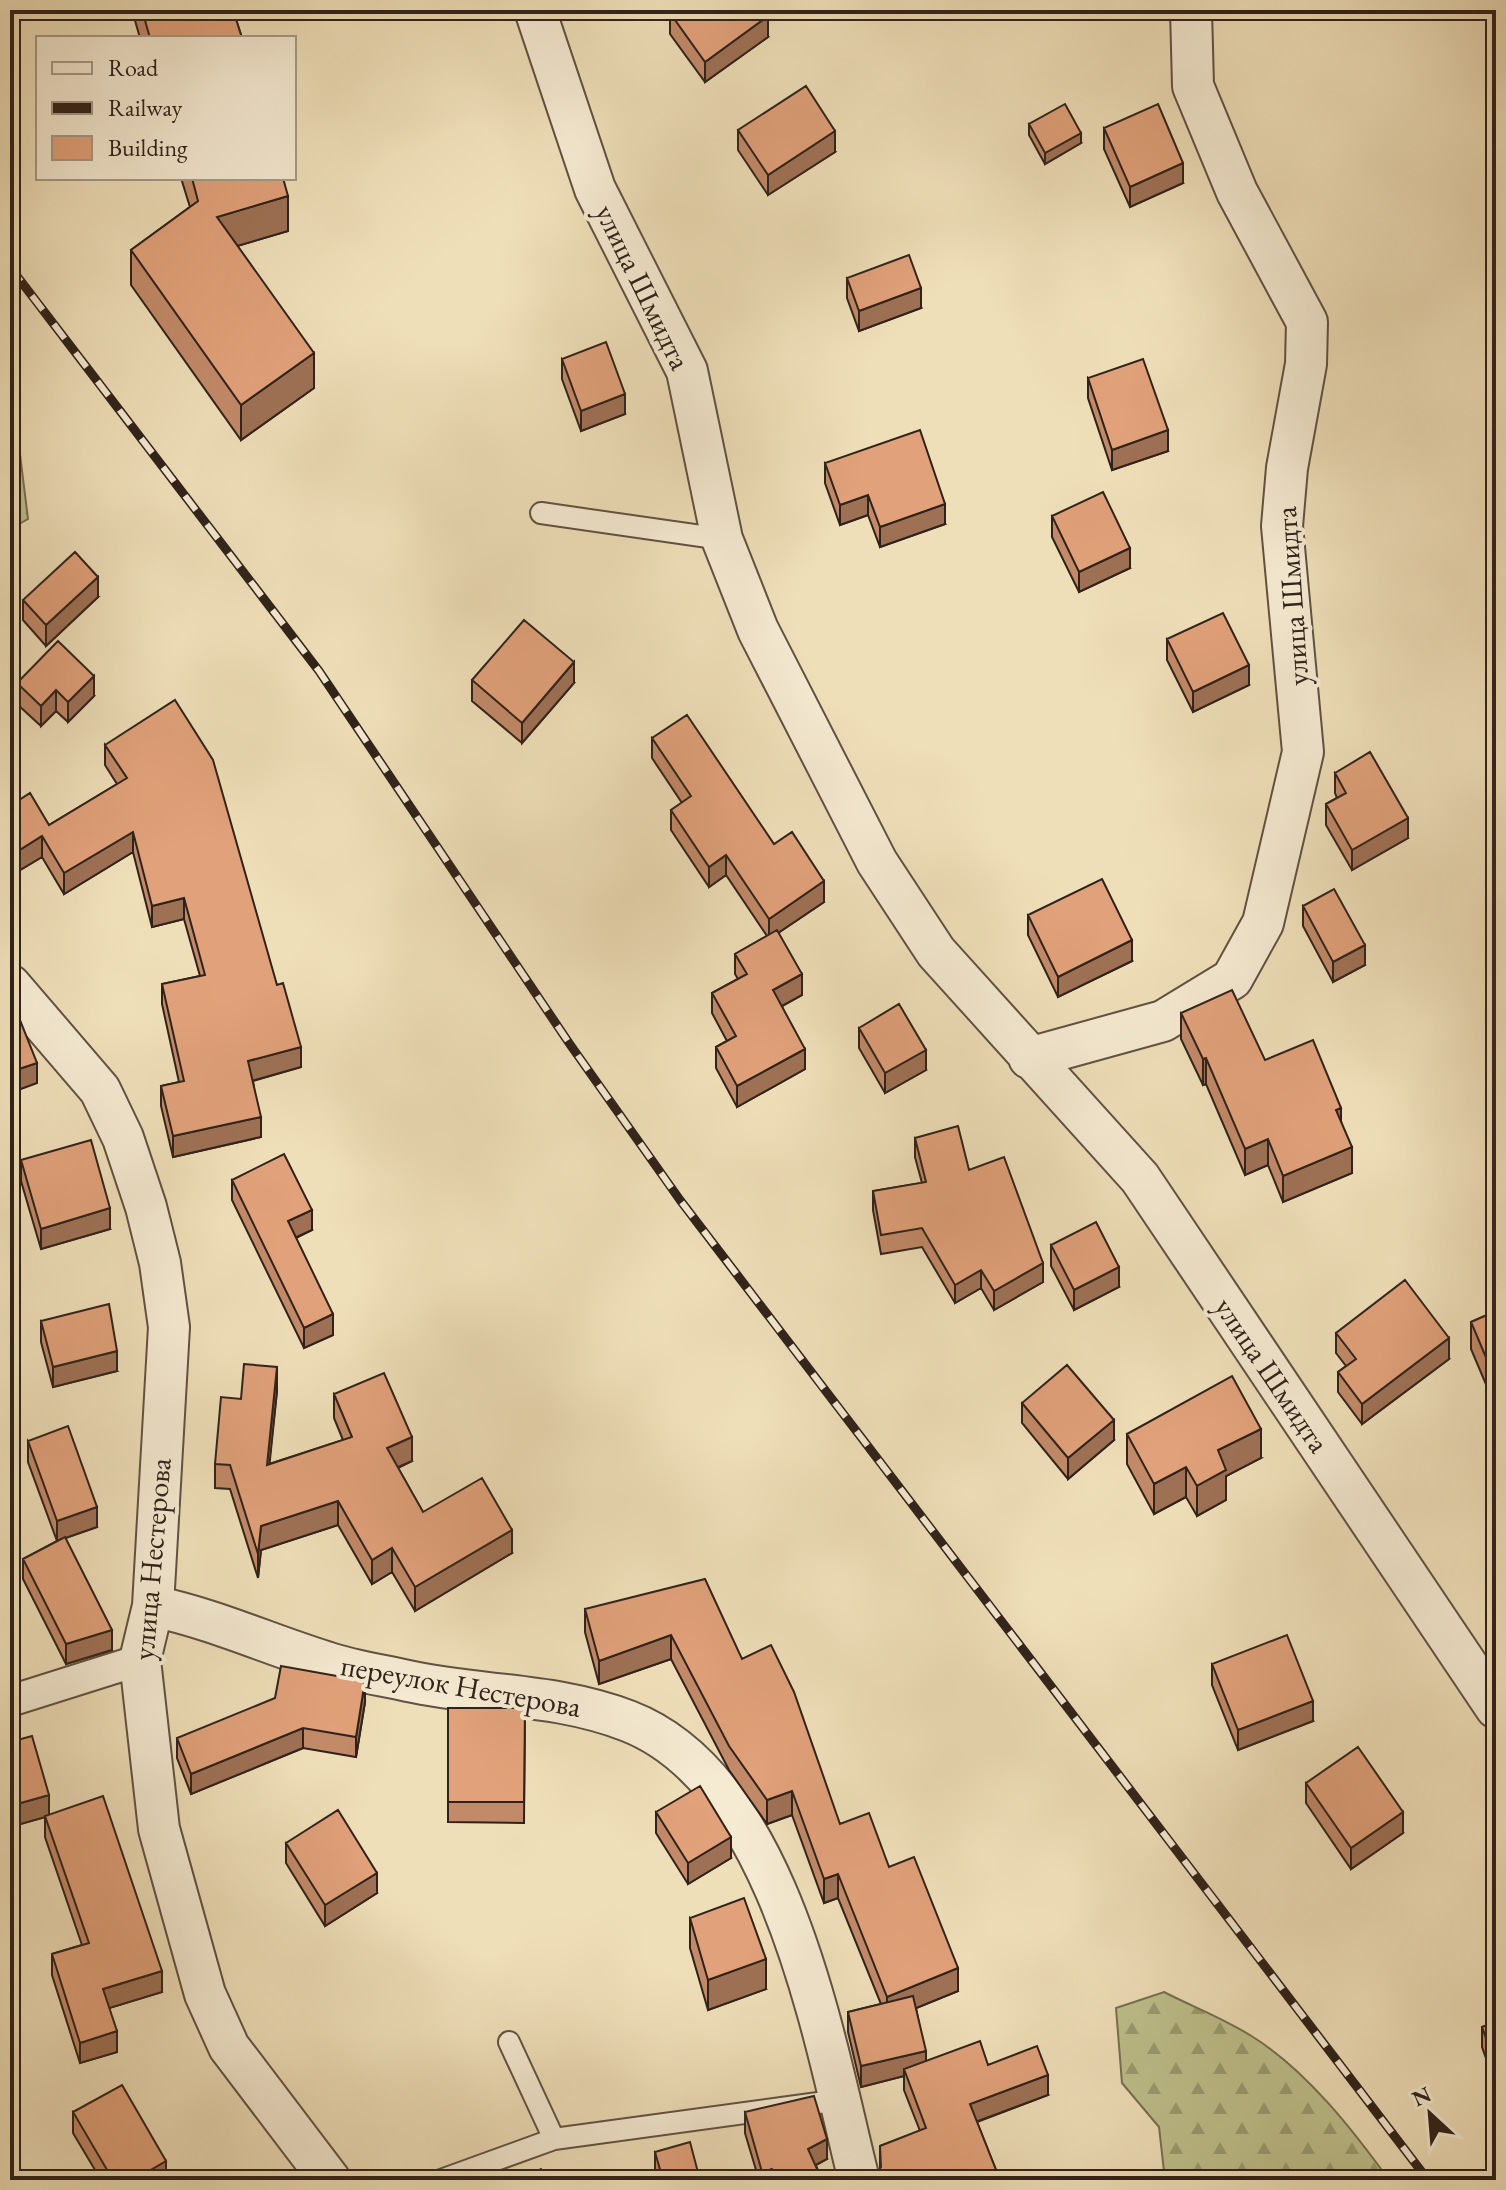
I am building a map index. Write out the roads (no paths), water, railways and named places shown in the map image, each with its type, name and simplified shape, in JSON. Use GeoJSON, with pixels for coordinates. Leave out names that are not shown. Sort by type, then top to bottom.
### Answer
{"type":"FeatureCollection","features":[{"type":"Feature","properties":{"kind":"street","name":"улица Шмидта"},"geometry":{"type":"LineString","coordinates":[[535,10],[595,189],[687,371],[722,539],[758,630],[877,862],[936,952],[1140,1178],[1496,1708]]}},
{"type":"Feature","properties":{"kind":"street","name":"улица Шмидта"},"geometry":{"type":"LineString","coordinates":[[1029,1058],[1163,1021],[1232,979],[1263,923],[1303,752],[1282,526],[1287,468],[1306,364],[1307,322],[1237,192],[1193,86],[1191,10]]}},
{"type":"Feature","properties":{"kind":"street","name":"улица Нестерова"},"geometry":{"type":"LineString","coordinates":[[10,985],[100,1090],[123,1138],[146,1207],[160,1263],[169,1327],[153,1606],[140,1660],[159,1829],[205,1994],[229,2047],[330,2180]]}},
{"type":"Feature","properties":{"kind":"street","name":"переулок Нестерова"},"geometry":{"type":"LineString","coordinates":[[153,1606],[208,1618],[327,1663],[413,1682],[572,1702],[631,1722],[682,1753],[721,1795],[761,1860],[792,1926],[811,1983],[859,2180]]}},
{"type":"Feature","properties":{"kind":"street"},"geometry":{"type":"LineString","coordinates":[[10,1701],[140,1660]]}},
{"type":"Feature","properties":{"kind":"lane"},"geometry":{"type":"LineString","coordinates":[[541,513],[722,539]]}},
{"type":"Feature","properties":{"kind":"lane"},"geometry":{"type":"LineString","coordinates":[[509,2042],[554,2139]]}},
{"type":"Feature","properties":{"kind":"lane"},"geometry":{"type":"LineString","coordinates":[[441,2180],[554,2139],[840,2100]]}},
{"type":"Feature","properties":{"kind":"railway"},"geometry":{"type":"LineString","coordinates":[[10,267],[319,671],[569,1043],[680,1200],[1428,2180]]}}]}
